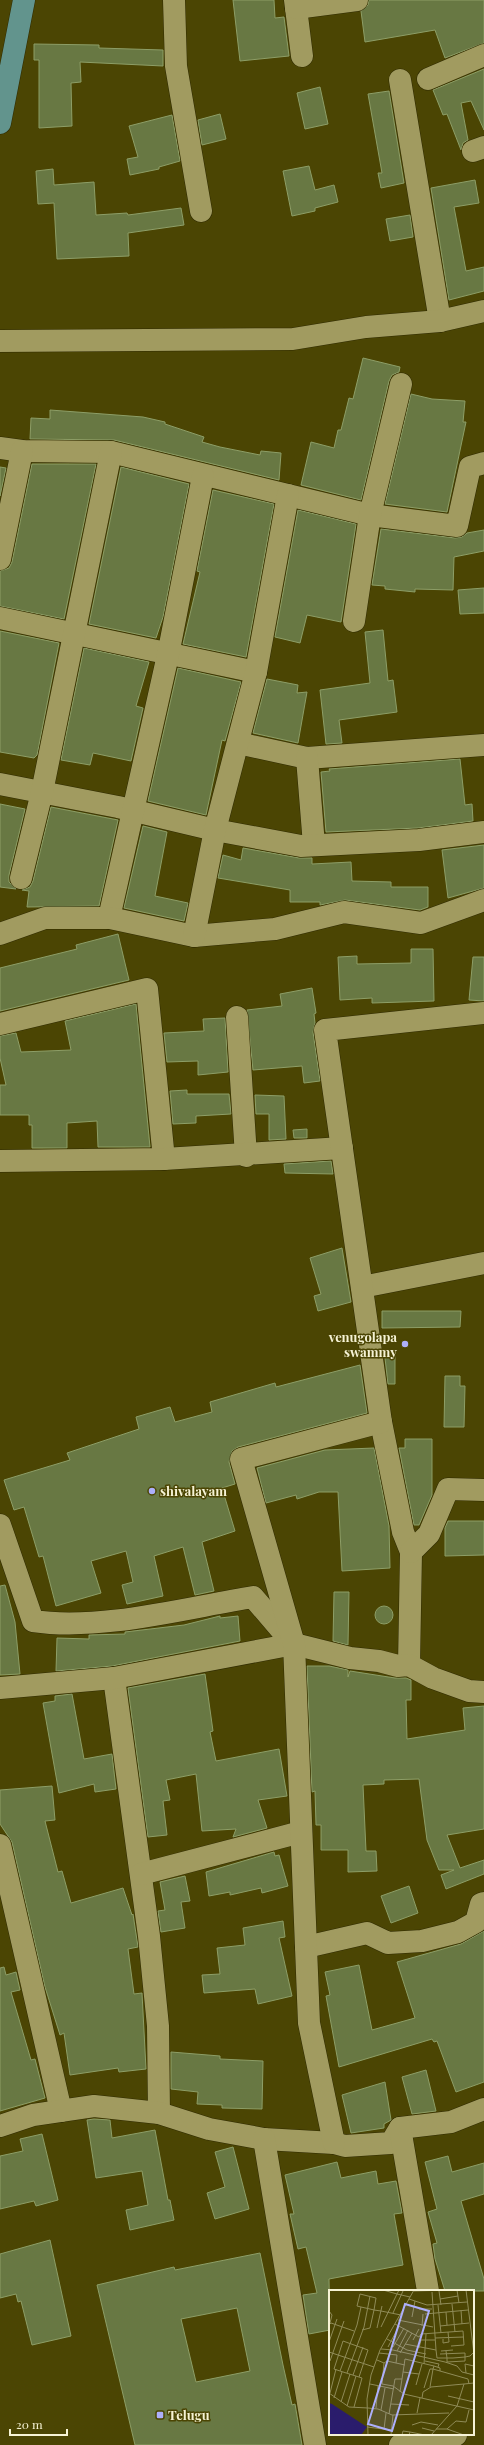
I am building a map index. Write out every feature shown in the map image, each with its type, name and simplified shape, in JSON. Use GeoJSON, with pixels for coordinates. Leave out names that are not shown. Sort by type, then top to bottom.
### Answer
{"type":"FeatureCollection","features":[{"type":"Feature","properties":{"kind":"main road"},"geometry":{"type":"LineString","coordinates":[[0,123],[24,0]]}},
{"type":"Feature","properties":{"kind":"street"},"geometry":{"type":"LineString","coordinates":[[174,0],[176,66],[201,211]]}},
{"type":"Feature","properties":{"kind":"street"},"geometry":{"type":"LineString","coordinates":[[302,56],[295,4],[357,0]]}},
{"type":"Feature","properties":{"kind":"street"},"geometry":{"type":"LineString","coordinates":[[428,79],[484,55]]}},
{"type":"Feature","properties":{"kind":"street"},"geometry":{"type":"LineString","coordinates":[[400,80],[440,321]]}},
{"type":"Feature","properties":{"kind":"street"},"geometry":{"type":"LineString","coordinates":[[0,342],[293,339],[366,327],[440,321],[484,311]]}},
{"type":"Feature","properties":{"kind":"street"},"geometry":{"type":"LineString","coordinates":[[354,621],[370,515],[401,384]]}},
{"type":"Feature","properties":{"kind":"street"},"geometry":{"type":"LineString","coordinates":[[0,448],[22,451],[111,452],[203,476],[370,515],[457,526],[470,468],[484,463]]}},
{"type":"Feature","properties":{"kind":"street"},"geometry":{"type":"LineString","coordinates":[[0,559],[22,451]]}},
{"type":"Feature","properties":{"kind":"street"},"geometry":{"type":"LineString","coordinates":[[21,878],[42,792],[111,452]]}},
{"type":"Feature","properties":{"kind":"street"},"geometry":{"type":"LineString","coordinates":[[109,918],[168,655],[203,476]]}},
{"type":"Feature","properties":{"kind":"street"},"geometry":{"type":"LineString","coordinates":[[194,936],[216,830],[256,672],[288,495]]}},
{"type":"Feature","properties":{"kind":"street"},"geometry":{"type":"LineString","coordinates":[[0,618],[168,655],[256,672]]}},
{"type":"Feature","properties":{"kind":"street"},"geometry":{"type":"LineString","coordinates":[[238,743],[307,758],[484,745]]}},
{"type":"Feature","properties":{"kind":"street"},"geometry":{"type":"LineString","coordinates":[[307,758],[314,845]]}},
{"type":"Feature","properties":{"kind":"street"},"geometry":{"type":"LineString","coordinates":[[0,784],[134,811],[216,830],[301,846],[419,840],[484,832]]}},
{"type":"Feature","properties":{"kind":"street"},"geometry":{"type":"LineString","coordinates":[[0,934],[45,918],[109,918],[194,936],[275,929],[344,912],[421,923],[484,900]]}},
{"type":"Feature","properties":{"kind":"street"},"geometry":{"type":"LineString","coordinates":[[0,1024],[147,989],[164,1159]]}},
{"type":"Feature","properties":{"kind":"street"},"geometry":{"type":"LineString","coordinates":[[409,1665],[412,1552],[403,1532],[381,1422],[325,1030],[484,1013]]}},
{"type":"Feature","properties":{"kind":"street"},"geometry":{"type":"LineString","coordinates":[[237,1017],[246,1156]]}},
{"type":"Feature","properties":{"kind":"street"},"geometry":{"type":"LineString","coordinates":[[0,1161],[164,1159],[246,1156],[342,1148]]}},
{"type":"Feature","properties":{"kind":"street"},"geometry":{"type":"LineString","coordinates":[[362,1287],[484,1263]]}},
{"type":"Feature","properties":{"kind":"street"},"geometry":{"type":"LineString","coordinates":[[334,2143],[309,2023],[294,1644],[241,1459],[381,1422]]}},
{"type":"Feature","properties":{"kind":"street"},"geometry":{"type":"LineString","coordinates":[[412,1552],[429,1534],[448,1489],[484,1490]]}},
{"type":"Feature","properties":{"kind":"street"},"geometry":{"type":"LineString","coordinates":[[0,1525],[33,1621],[113,1620],[252,1597],[294,1644]]}},
{"type":"Feature","properties":{"kind":"street"},"geometry":{"type":"LineString","coordinates":[[0,1688],[114,1678],[294,1644],[350,1658],[379,1661],[398,1666],[409,1665],[433,1678],[455,1686],[469,1691],[484,1692]]}},
{"type":"Feature","properties":{"kind":"street"},"geometry":{"type":"LineString","coordinates":[[114,1678],[141,1874],[158,2026],[160,2113]]}},
{"type":"Feature","properties":{"kind":"street"},"geometry":{"type":"LineString","coordinates":[[141,1874],[301,1832]]}},
{"type":"Feature","properties":{"kind":"street"},"geometry":{"type":"LineString","coordinates":[[0,1845],[61,2111]]}},
{"type":"Feature","properties":{"kind":"street"},"geometry":{"type":"LineString","coordinates":[[306,1947],[367,1934],[388,1943],[422,1940],[458,1932],[476,1922],[481,1904],[484,1903]]}},
{"type":"Feature","properties":{"kind":"street"},"geometry":{"type":"LineString","coordinates":[[0,2126],[33,2115],[94,2106],[160,2113],[209,2129],[264,2139],[334,2143],[345,2146],[391,2143],[400,2128]]}},
{"type":"Feature","properties":{"kind":"street"},"geometry":{"type":"LineString","coordinates":[[400,2128],[451,2122],[484,2109]]}},
{"type":"Feature","properties":{"kind":"street"},"geometry":{"type":"LineString","coordinates":[[400,2128],[428,2290]]}},
{"type":"Feature","properties":{"kind":"street"},"geometry":{"type":"LineString","coordinates":[[264,2139],[315,2445]]}},
{"type":"Feature","properties":{"kind":"street"},"geometry":{"type":"LineString","coordinates":[[400,2445],[457,2438]]}},
{"type":"Feature","properties":{"kind":"building"},"geometry":{"type":"Polygon","coordinates":[[[233,0],[274,0],[275,18],[284,17],[289,56],[240,61],[233,0]]]}},
{"type":"Feature","properties":{"kind":"building"},"geometry":{"type":"Polygon","coordinates":[[[369,0],[484,0],[484,43],[445,58],[435,30],[365,42],[361,11],[368,5],[369,0]]]}},
{"type":"Feature","properties":{"kind":"building"},"geometry":{"type":"Polygon","coordinates":[[[34,44],[99,45],[99,48],[163,50],[163,66],[80,62],[81,82],[71,83],[72,126],[39,128],[39,60],[34,60],[34,44]]]}},
{"type":"Feature","properties":{"kind":"building"},"geometry":{"type":"Polygon","coordinates":[[[484,69],[484,130],[471,101],[461,103],[468,140],[463,143],[461,150],[447,114],[443,115],[433,90],[484,69]]]}},
{"type":"Feature","properties":{"kind":"building"},"geometry":{"type":"Polygon","coordinates":[[[320,87],[328,124],[305,129],[297,93],[320,87]]]}},
{"type":"Feature","properties":{"kind":"building"},"geometry":{"type":"Polygon","coordinates":[[[389,91],[404,183],[381,188],[378,173],[382,173],[368,94],[389,91]]]}},
{"type":"Feature","properties":{"kind":"building"},"geometry":{"type":"Polygon","coordinates":[[[220,114],[226,139],[202,145],[198,120],[220,114]]]}},
{"type":"Feature","properties":{"kind":"building"},"geometry":{"type":"Polygon","coordinates":[[[172,115],[180,161],[159,167],[159,169],[130,175],[127,159],[138,157],[129,126],[172,115]]]}},
{"type":"Feature","properties":{"kind":"building"},"geometry":{"type":"Polygon","coordinates":[[[309,166],[315,190],[334,185],[338,202],[315,208],[315,211],[292,216],[283,171],[309,166]]]}},
{"type":"Feature","properties":{"kind":"building"},"geometry":{"type":"Polygon","coordinates":[[[53,169],[54,185],[94,182],[96,215],[127,213],[128,215],[181,208],[184,225],[128,233],[129,256],[57,259],[54,203],[38,204],[36,171],[53,169]]]}},
{"type":"Feature","properties":{"kind":"building"},"geometry":{"type":"Polygon","coordinates":[[[475,180],[479,203],[454,207],[466,271],[484,267],[484,291],[449,300],[431,188],[475,180]]]}},
{"type":"Feature","properties":{"kind":"building"},"geometry":{"type":"Polygon","coordinates":[[[410,215],[413,237],[390,241],[386,219],[410,215]]]}},
{"type":"Feature","properties":{"kind":"building"},"geometry":{"type":"Polygon","coordinates":[[[363,358],[400,367],[399,372],[392,375],[389,381],[361,500],[301,485],[311,442],[334,448],[338,430],[341,430],[349,398],[353,399],[363,358]]]}},
{"type":"Feature","properties":{"kind":"building"},"geometry":{"type":"Polygon","coordinates":[[[411,394],[432,399],[465,401],[463,422],[466,422],[447,512],[385,504],[411,394]]]}},
{"type":"Feature","properties":{"kind":"building"},"geometry":{"type":"Polygon","coordinates":[[[50,410],[143,417],[165,422],[165,424],[204,437],[202,442],[220,447],[260,455],[261,451],[281,453],[279,480],[114,440],[30,439],[31,418],[50,419],[50,410]]]}},
{"type":"Feature","properties":{"kind":"building"},"geometry":{"type":"Polygon","coordinates":[[[32,464],[96,464],[64,619],[0,606],[0,571],[9,568],[12,562],[32,464]]]}},
{"type":"Feature","properties":{"kind":"building"},"geometry":{"type":"Polygon","coordinates":[[[0,467],[6,468],[0,496],[0,467]]]}},
{"type":"Feature","properties":{"kind":"building"},"geometry":{"type":"Polygon","coordinates":[[[121,467],[189,484],[163,617],[156,638],[89,624],[121,467]]]}},
{"type":"Feature","properties":{"kind":"building"},"geometry":{"type":"Polygon","coordinates":[[[213,490],[274,504],[246,657],[183,644],[200,572],[197,571],[213,490]]]}},
{"type":"Feature","properties":{"kind":"building"},"geometry":{"type":"Polygon","coordinates":[[[298,510],[356,524],[341,622],[307,615],[300,643],[275,637],[298,510]]]}},
{"type":"Feature","properties":{"kind":"building"},"geometry":{"type":"Polygon","coordinates":[[[381,529],[455,538],[462,537],[467,533],[484,530],[484,551],[454,557],[453,590],[415,589],[415,592],[385,589],[385,586],[372,585],[381,529]]]}},
{"type":"Feature","properties":{"kind":"building"},"geometry":{"type":"Polygon","coordinates":[[[484,588],[484,613],[460,614],[458,590],[484,588]]]}},
{"type":"Feature","properties":{"kind":"building"},"geometry":{"type":"Polygon","coordinates":[[[383,630],[388,681],[393,680],[397,712],[339,720],[342,743],[326,744],[320,690],[370,683],[365,632],[383,630]]]}},
{"type":"Feature","properties":{"kind":"building"},"geometry":{"type":"Polygon","coordinates":[[[0,631],[59,643],[37,755],[34,758],[0,752],[0,631]]]}},
{"type":"Feature","properties":{"kind":"building"},"geometry":{"type":"Polygon","coordinates":[[[84,648],[149,662],[136,706],[143,708],[131,761],[93,753],[90,765],[61,760],[84,648]]]}},
{"type":"Feature","properties":{"kind":"building"},"geometry":{"type":"Polygon","coordinates":[[[178,668],[241,682],[225,741],[222,740],[206,815],[148,801],[178,668]]]}},
{"type":"Feature","properties":{"kind":"building"},"geometry":{"type":"Polygon","coordinates":[[[267,679],[298,685],[297,693],[307,692],[298,743],[253,733],[267,679]]]}},
{"type":"Feature","properties":{"kind":"building"},"geometry":{"type":"Polygon","coordinates":[[[460,759],[465,805],[472,804],[473,821],[418,828],[326,832],[321,772],[330,771],[329,769],[460,759]]]}},
{"type":"Feature","properties":{"kind":"building"},"geometry":{"type":"Polygon","coordinates":[[[0,804],[25,809],[9,875],[9,882],[16,889],[0,887],[0,804]]]}},
{"type":"Feature","properties":{"kind":"building"},"geometry":{"type":"Polygon","coordinates":[[[51,807],[118,820],[99,906],[27,907],[29,891],[22,890],[30,887],[33,881],[51,807]]]}},
{"type":"Feature","properties":{"kind":"building"},"geometry":{"type":"Polygon","coordinates":[[[143,826],[167,832],[155,896],[188,903],[184,921],[124,908],[143,826]]]}},
{"type":"Feature","properties":{"kind":"building"},"geometry":{"type":"Polygon","coordinates":[[[484,845],[484,888],[448,898],[442,850],[484,845]]]}},
{"type":"Feature","properties":{"kind":"building"},"geometry":{"type":"Polygon","coordinates":[[[243,848],[299,858],[312,858],[312,864],[351,862],[352,881],[391,882],[391,887],[428,887],[428,907],[420,910],[345,900],[320,905],[320,902],[290,902],[290,890],[218,878],[223,855],[241,860],[243,848]]]}},
{"type":"Feature","properties":{"kind":"building"},"geometry":{"type":"Polygon","coordinates":[[[118,934],[129,980],[0,1011],[0,968],[77,949],[76,945],[118,934]]]}},
{"type":"Feature","properties":{"kind":"building"},"geometry":{"type":"Polygon","coordinates":[[[411,949],[433,949],[434,1001],[372,1003],[372,998],[340,1000],[338,957],[357,956],[357,964],[411,963],[411,949]]]}},
{"type":"Feature","properties":{"kind":"building"},"geometry":{"type":"Polygon","coordinates":[[[473,957],[484,957],[484,1001],[469,1000],[473,957]]]}},
{"type":"Feature","properties":{"kind":"building"},"geometry":{"type":"Polygon","coordinates":[[[312,988],[316,1013],[314,1014],[315,1023],[313,1032],[320,1081],[304,1083],[302,1066],[253,1070],[247,1010],[282,1006],[280,994],[312,988]]]}},
{"type":"Feature","properties":{"kind":"building"},"geometry":{"type":"Polygon","coordinates":[[[136,1004],[150,1147],[98,1147],[97,1121],[67,1123],[67,1148],[32,1148],[32,1125],[29,1125],[29,1115],[0,1115],[0,1085],[6,1085],[0,1058],[0,1036],[16,1033],[21,1052],[71,1050],[65,1021],[136,1004]]]}},
{"type":"Feature","properties":{"kind":"building"},"geometry":{"type":"Polygon","coordinates":[[[225,1018],[228,1072],[198,1075],[198,1061],[167,1062],[164,1033],[204,1031],[203,1019],[225,1018]]]}},
{"type":"Feature","properties":{"kind":"building"},"geometry":{"type":"Polygon","coordinates":[[[187,1090],[187,1094],[229,1094],[231,1114],[196,1116],[196,1123],[173,1124],[170,1091],[187,1090]]]}},
{"type":"Feature","properties":{"kind":"building"},"geometry":{"type":"Polygon","coordinates":[[[255,1095],[284,1096],[286,1139],[269,1140],[269,1114],[256,1114],[255,1095]]]}},
{"type":"Feature","properties":{"kind":"building"},"geometry":{"type":"Polygon","coordinates":[[[307,1129],[307,1138],[294,1138],[293,1130],[307,1129]]]}},
{"type":"Feature","properties":{"kind":"building"},"geometry":{"type":"Polygon","coordinates":[[[331,1161],[333,1174],[285,1173],[284,1164],[331,1161]]]}},
{"type":"Feature","properties":{"kind":"building"},"geometry":{"type":"Polygon","coordinates":[[[342,1248],[351,1302],[318,1311],[314,1296],[321,1294],[310,1258],[342,1248]]]}},
{"type":"Feature","properties":{"kind":"building"},"geometry":{"type":"Polygon","coordinates":[[[382,1311],[461,1311],[460,1327],[382,1328],[382,1311]]]}},
{"type":"Feature","properties":{"kind":"building"},"geometry":{"type":"Polygon","coordinates":[[[395,1355],[395,1384],[388,1384],[385,1358],[395,1355]]]}},
{"type":"Feature","properties":{"kind":"building"},"geometry":{"type":"Polygon","coordinates":[[[360,1365],[367,1413],[238,1447],[232,1451],[229,1462],[235,1484],[222,1488],[235,1531],[202,1542],[214,1591],[195,1595],[183,1547],[154,1556],[163,1596],[127,1604],[122,1585],[133,1582],[126,1551],[91,1561],[101,1593],[56,1606],[43,1556],[39,1557],[24,1507],[14,1510],[4,1480],[70,1460],[67,1453],[139,1429],[136,1417],[170,1407],[175,1422],[212,1412],[210,1402],[275,1383],[276,1387],[360,1365]]]}},
{"type":"Feature","properties":{"kind":"building"},"geometry":{"type":"Polygon","coordinates":[[[445,1376],[460,1376],[460,1386],[465,1386],[464,1427],[444,1427],[445,1376]]]}},
{"type":"Feature","properties":{"kind":"building"},"geometry":{"type":"Polygon","coordinates":[[[405,1439],[432,1439],[432,1495],[419,1525],[414,1525],[399,1448],[405,1448],[405,1439]]]}},
{"type":"Feature","properties":{"kind":"building"},"geometry":{"type":"Polygon","coordinates":[[[374,1448],[389,1526],[390,1568],[342,1571],[338,1492],[319,1492],[297,1499],[296,1495],[266,1503],[257,1468],[325,1450],[374,1448]]]}},
{"type":"Feature","properties":{"kind":"building"},"geometry":{"type":"Polygon","coordinates":[[[448,1521],[484,1521],[484,1555],[445,1556],[445,1528],[448,1521]]]}},
{"type":"Feature","properties":{"kind":"building"},"geometry":{"type":"Polygon","coordinates":[[[5,1585],[15,1622],[20,1674],[0,1675],[0,1586],[5,1585]]]}},
{"type":"Feature","properties":{"kind":"building"},"geometry":{"type":"Polygon","coordinates":[[[334,1592],[349,1592],[348,1645],[333,1641],[334,1592]]]}},
{"type":"Feature","properties":{"kind":"building"},"geometry":{"type":"Polygon","coordinates":[[[380,1606],[388,1606],[393,1611],[391,1622],[388,1624],[380,1624],[375,1619],[375,1611],[380,1606]]]}},
{"type":"Feature","properties":{"kind":"building"},"geometry":{"type":"Polygon","coordinates":[[[220,1616],[220,1618],[238,1616],[240,1641],[112,1666],[56,1671],[57,1638],[89,1639],[89,1635],[125,1634],[125,1632],[184,1625],[220,1616]]]}},
{"type":"Feature","properties":{"kind":"building"},"geometry":{"type":"Polygon","coordinates":[[[307,1666],[329,1666],[348,1670],[348,1677],[350,1671],[395,1678],[406,1678],[411,1680],[411,1700],[406,1700],[407,1739],[465,1730],[463,1708],[484,1706],[484,1829],[447,1835],[460,1868],[484,1860],[484,1874],[446,1889],[441,1875],[454,1870],[439,1870],[427,1840],[419,1779],[384,1780],[384,1784],[363,1785],[366,1851],[376,1851],[377,1871],[348,1872],[348,1850],[321,1850],[321,1825],[316,1825],[315,1791],[312,1792],[307,1666]]]}},
{"type":"Feature","properties":{"kind":"building"},"geometry":{"type":"Polygon","coordinates":[[[205,1674],[213,1731],[210,1732],[216,1761],[279,1749],[287,1796],[258,1800],[267,1828],[233,1837],[236,1829],[202,1831],[196,1774],[166,1780],[170,1800],[163,1801],[167,1835],[148,1837],[128,1688],[205,1674]]]}},
{"type":"Feature","properties":{"kind":"building"},"geometry":{"type":"Polygon","coordinates":[[[72,1694],[84,1759],[112,1754],[116,1789],[95,1792],[94,1784],[59,1793],[43,1703],[55,1701],[55,1696],[72,1694]]]}},
{"type":"Feature","properties":{"kind":"building"},"geometry":{"type":"Polygon","coordinates":[[[52,1786],[55,1820],[45,1821],[58,1872],[62,1871],[71,1903],[123,1888],[132,1915],[133,1914],[138,1947],[128,1949],[134,1994],[142,1993],[146,2069],[119,2072],[118,2068],[70,2075],[64,2033],[60,2035],[45,1987],[12,1842],[0,1824],[0,1790],[52,1786]]]}},
{"type":"Feature","properties":{"kind":"building"},"geometry":{"type":"Polygon","coordinates":[[[274,1852],[275,1856],[279,1855],[288,1886],[262,1893],[261,1888],[230,1895],[230,1892],[209,1896],[206,1872],[274,1852]]]}},
{"type":"Feature","properties":{"kind":"building"},"geometry":{"type":"Polygon","coordinates":[[[185,1876],[190,1901],[181,1902],[185,1928],[161,1932],[158,1911],[165,1910],[160,1882],[185,1876]]]}},
{"type":"Feature","properties":{"kind":"building"},"geometry":{"type":"Polygon","coordinates":[[[409,1886],[418,1913],[391,1923],[381,1896],[409,1886]]]}},
{"type":"Feature","properties":{"kind":"building"},"geometry":{"type":"Polygon","coordinates":[[[283,1921],[285,1937],[279,1938],[292,1996],[258,2004],[255,1989],[204,1993],[202,1975],[220,1974],[217,1948],[245,1945],[243,1928],[283,1921]]]}},
{"type":"Feature","properties":{"kind":"building"},"geometry":{"type":"Polygon","coordinates":[[[484,1931],[484,2082],[456,2092],[437,2041],[434,2042],[432,2039],[339,2067],[326,1996],[330,1995],[325,1972],[359,1965],[372,2030],[415,2018],[397,1962],[461,1944],[484,1931]]]}},
{"type":"Feature","properties":{"kind":"building"},"geometry":{"type":"Polygon","coordinates":[[[4,1967],[6,1975],[16,1972],[20,1990],[11,1992],[31,2060],[35,2059],[45,2098],[0,2111],[0,1968],[4,1967]]]}},
{"type":"Feature","properties":{"kind":"building"},"geometry":{"type":"Polygon","coordinates":[[[171,2052],[220,2056],[220,2059],[263,2061],[262,2109],[222,2108],[222,2105],[197,2104],[198,2092],[171,2089],[171,2052]]]}},
{"type":"Feature","properties":{"kind":"building"},"geometry":{"type":"Polygon","coordinates":[[[426,2070],[436,2111],[412,2114],[402,2077],[426,2070]]]}},
{"type":"Feature","properties":{"kind":"building"},"geometry":{"type":"Polygon","coordinates":[[[385,2082],[391,2120],[384,2124],[384,2128],[351,2133],[342,2095],[385,2082]]]}},
{"type":"Feature","properties":{"kind":"building"},"geometry":{"type":"Polygon","coordinates":[[[87,2120],[110,2120],[112,2138],[155,2130],[168,2200],[170,2200],[174,2220],[130,2230],[126,2210],[148,2205],[142,2171],[96,2178],[87,2120]]]}},
{"type":"Feature","properties":{"kind":"building"},"geometry":{"type":"Polygon","coordinates":[[[42,2134],[58,2200],[36,2206],[34,2201],[0,2209],[0,2156],[23,2151],[20,2139],[42,2134]]]}},
{"type":"Feature","properties":{"kind":"building"},"geometry":{"type":"Polygon","coordinates":[[[233,2147],[249,2209],[215,2219],[207,2193],[225,2187],[215,2152],[233,2147]]]}},
{"type":"Feature","properties":{"kind":"building"},"geometry":{"type":"Polygon","coordinates":[[[448,2156],[452,2172],[484,2163],[484,2194],[461,2201],[484,2279],[484,2291],[445,2290],[435,2259],[433,2244],[437,2243],[428,2212],[437,2209],[425,2162],[448,2156]]]}},
{"type":"Feature","properties":{"kind":"building"},"geometry":{"type":"Polygon","coordinates":[[[337,2162],[341,2178],[376,2171],[378,2184],[396,2181],[402,2213],[394,2214],[403,2265],[329,2279],[329,2330],[309,2334],[303,2295],[317,2293],[306,2247],[298,2249],[290,2214],[294,2214],[285,2175],[337,2162]]]}},
{"type":"Feature","properties":{"kind":"building"},"geometry":{"type":"Polygon","coordinates":[[[50,2240],[71,2336],[32,2345],[21,2301],[18,2302],[16,2294],[0,2298],[0,2254],[50,2240]]]}},
{"type":"Feature","properties":{"kind":"building"},"geometry":{"type":"Polygon","coordinates":[[[260,2253],[292,2405],[295,2404],[302,2445],[135,2445],[97,2285],[174,2267],[175,2270],[260,2253]],[[237,2308],[181,2319],[196,2382],[250,2371],[237,2308]]]}},
{"type":"Feature","properties":{"kind":"place","name":"venugolapa swammy"},"geometry":{"type":"Point","coordinates":[405,1344]}},
{"type":"Feature","properties":{"kind":"place","name":"shivalayam"},"geometry":{"type":"Point","coordinates":[152,1491]}},
{"type":"Feature","properties":{"kind":"place","name":"Telugu"},"geometry":{"type":"Point","coordinates":[160,2415]}}]}
